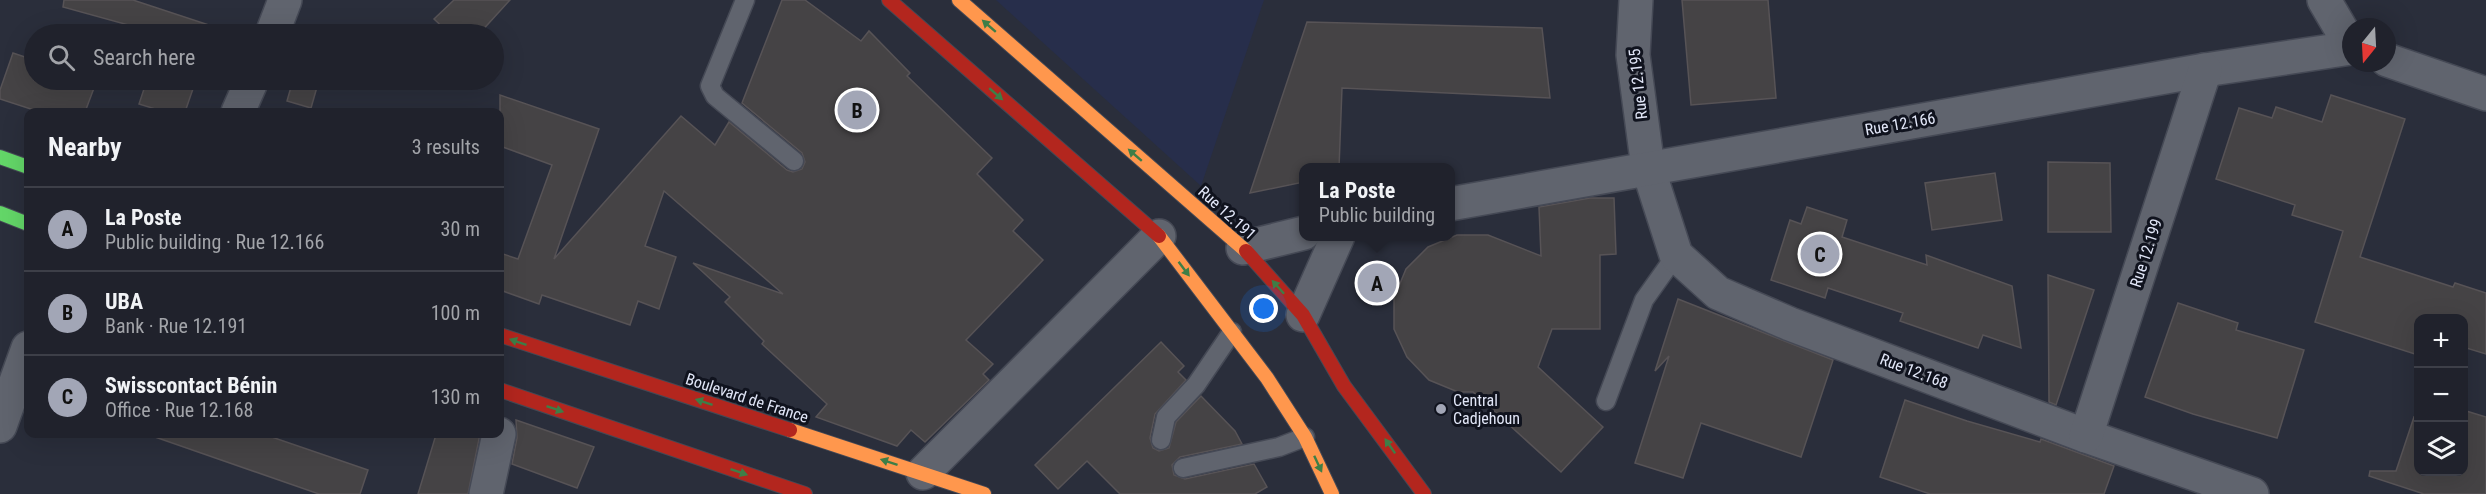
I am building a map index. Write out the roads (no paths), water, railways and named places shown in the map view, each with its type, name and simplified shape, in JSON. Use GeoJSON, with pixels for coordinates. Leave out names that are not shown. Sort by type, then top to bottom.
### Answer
{"type":"FeatureCollection","features":[{"type":"Feature","properties":{"kind":"main road"},"geometry":{"type":"LineString","coordinates":[[889,0],[1159,236],[1267,378],[1305,437],[1332,494]]}},
{"type":"Feature","properties":{"kind":"main road","name":"Rue 12.191"},"geometry":{"type":"LineString","coordinates":[[959,0],[1243,248],[1303,315],[1344,386],[1424,494]]}},
{"type":"Feature","properties":{"kind":"main road"},"geometry":{"type":"LineString","coordinates":[[0,157],[24,166]]}},
{"type":"Feature","properties":{"kind":"main road"},"geometry":{"type":"LineString","coordinates":[[0,213],[24,222]]}},
{"type":"Feature","properties":{"kind":"main road","name":"Boulevard de France"},"geometry":{"type":"LineString","coordinates":[[504,336],[984,494]]}},
{"type":"Feature","properties":{"kind":"main road"},"geometry":{"type":"LineString","coordinates":[[504,391],[805,494]]}},
{"type":"Feature","properties":{"kind":"street"},"geometry":{"type":"LineString","coordinates":[[276,24],[285,0]]}},
{"type":"Feature","properties":{"kind":"street","name":"Rue 12.195"},"geometry":{"type":"LineString","coordinates":[[1636,0],[1633,55],[1648,168]]}},
{"type":"Feature","properties":{"kind":"street"},"geometry":{"type":"LineString","coordinates":[[2324,0],[2342,31]]}},
{"type":"Feature","properties":{"kind":"street","name":"Rue 12.166"},"geometry":{"type":"LineString","coordinates":[[1455,203],[2205,70],[2342,48]]}},
{"type":"Feature","properties":{"kind":"street"},"geometry":{"type":"LineString","coordinates":[[2396,63],[2486,94]]}},
{"type":"Feature","properties":{"kind":"street","name":"Rue 12.199"},"geometry":{"type":"LineString","coordinates":[[2086,436],[2205,70]]}},
{"type":"Feature","properties":{"kind":"street"},"geometry":{"type":"LineString","coordinates":[[240,108],[248,90]]}},
{"type":"Feature","properties":{"kind":"street"},"geometry":{"type":"LineString","coordinates":[[1648,168],[1676,255]]}},
{"type":"Feature","properties":{"kind":"street"},"geometry":{"type":"LineString","coordinates":[[1243,248],[1299,234]]}},
{"type":"Feature","properties":{"kind":"street"},"geometry":{"type":"LineString","coordinates":[[923,473],[1159,236]]}},
{"type":"Feature","properties":{"kind":"street"},"geometry":{"type":"LineString","coordinates":[[1303,315],[1336,241]]}},
{"type":"Feature","properties":{"kind":"street","name":"Rue 12.168"},"geometry":{"type":"LineString","coordinates":[[1676,255],[1718,293],[1790,324],[2233,491]]}},
{"type":"Feature","properties":{"kind":"street"},"geometry":{"type":"LineString","coordinates":[[0,426],[24,359]]}},
{"type":"Feature","properties":{"kind":"street"},"geometry":{"type":"LineString","coordinates":[[486,494],[498,438]]}},
{"type":"Feature","properties":{"kind":"lane"},"geometry":{"type":"LineString","coordinates":[[745,0],[710,86],[722,102],[794,161]]}},
{"type":"Feature","properties":{"kind":"lane"},"geometry":{"type":"LineString","coordinates":[[1606,401],[1644,300],[1676,255]]}},
{"type":"Feature","properties":{"kind":"lane"},"geometry":{"type":"LineString","coordinates":[[1161,440],[1166,417],[1196,385],[1232,332]]}},
{"type":"Feature","properties":{"kind":"lane"},"geometry":{"type":"LineString","coordinates":[[1184,468],[1279,447],[1305,437]]}},
{"type":"Feature","properties":{"kind":"place","name":"UBA"},"geometry":{"type":"Point","coordinates":[857,110]}},
{"type":"Feature","properties":{"kind":"place","name":"Swisscontact Bénin"},"geometry":{"type":"Point","coordinates":[1820,254]}},
{"type":"Feature","properties":{"kind":"place","name":"La Poste"},"geometry":{"type":"Point","coordinates":[1377,283]}},
{"type":"Feature","properties":{"kind":"place","name":"Central Cadjehoun"},"geometry":{"type":"Point","coordinates":[1441,409]}}]}
